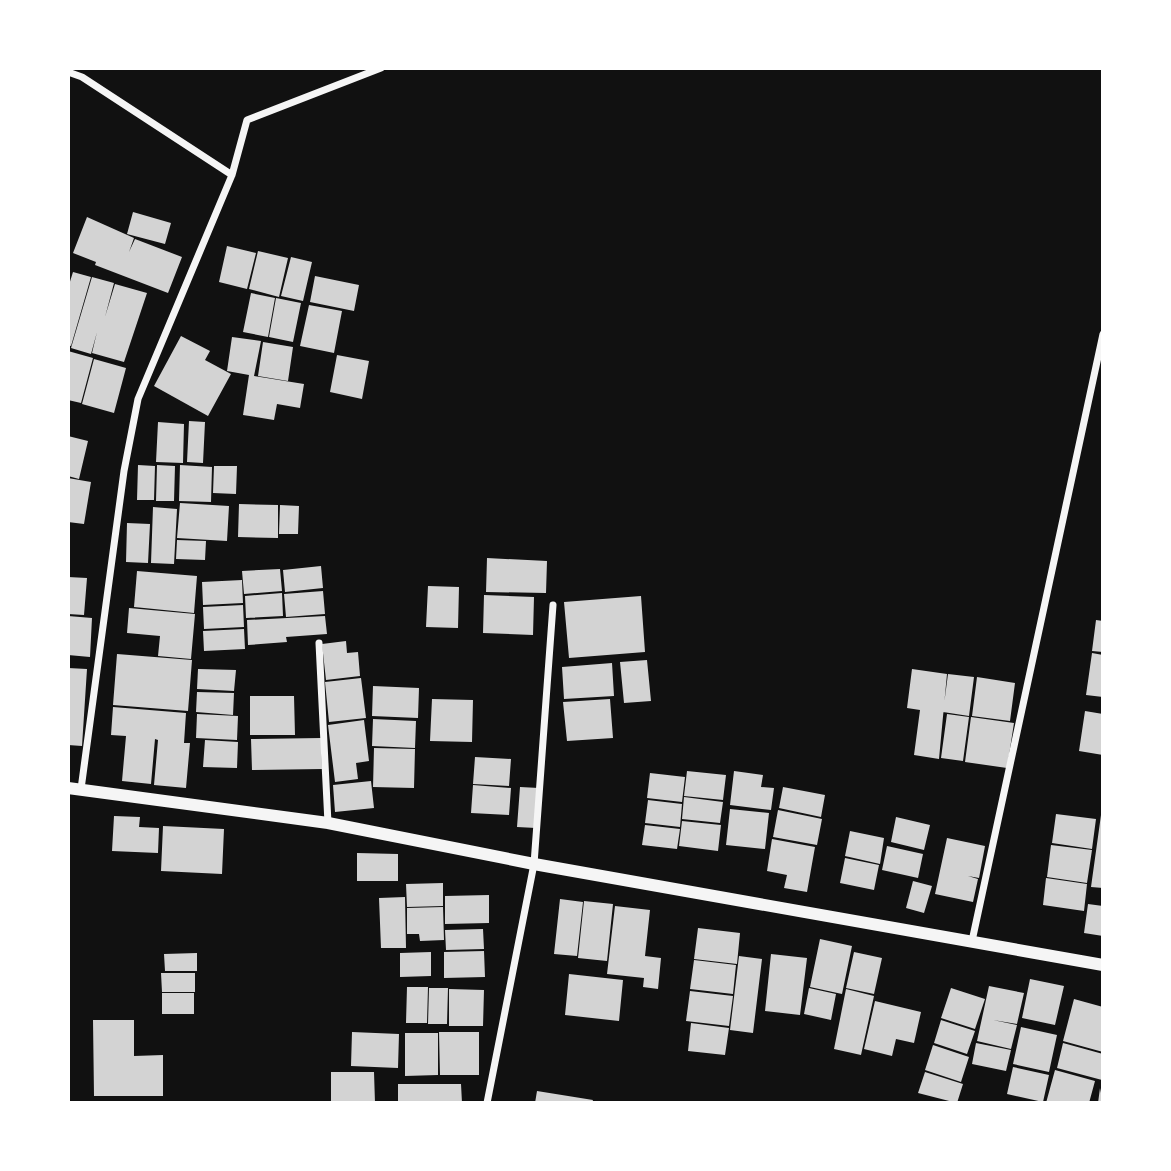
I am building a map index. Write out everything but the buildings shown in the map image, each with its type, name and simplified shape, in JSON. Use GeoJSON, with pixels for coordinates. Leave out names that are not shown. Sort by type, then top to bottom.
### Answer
{"type":"FeatureCollection","features":[{"type":"Feature","properties":{"kind":"street"},"geometry":{"type":"LineString","coordinates":[[381,68],[247,120],[232,175],[138,399],[75,788],[328,823],[534,864],[1103,965]]}},
{"type":"Feature","properties":{"kind":"street"},"geometry":{"type":"LineString","coordinates":[[68,72],[82,77],[232,175]]}},
{"type":"Feature","properties":{"kind":"street"},"geometry":{"type":"LineString","coordinates":[[972,941],[1103,334]]}},
{"type":"Feature","properties":{"kind":"street"},"geometry":{"type":"LineString","coordinates":[[487,1103],[534,864],[553,605]]}},
{"type":"Feature","properties":{"kind":"street"},"geometry":{"type":"LineString","coordinates":[[319,643],[328,823]]}}]}
